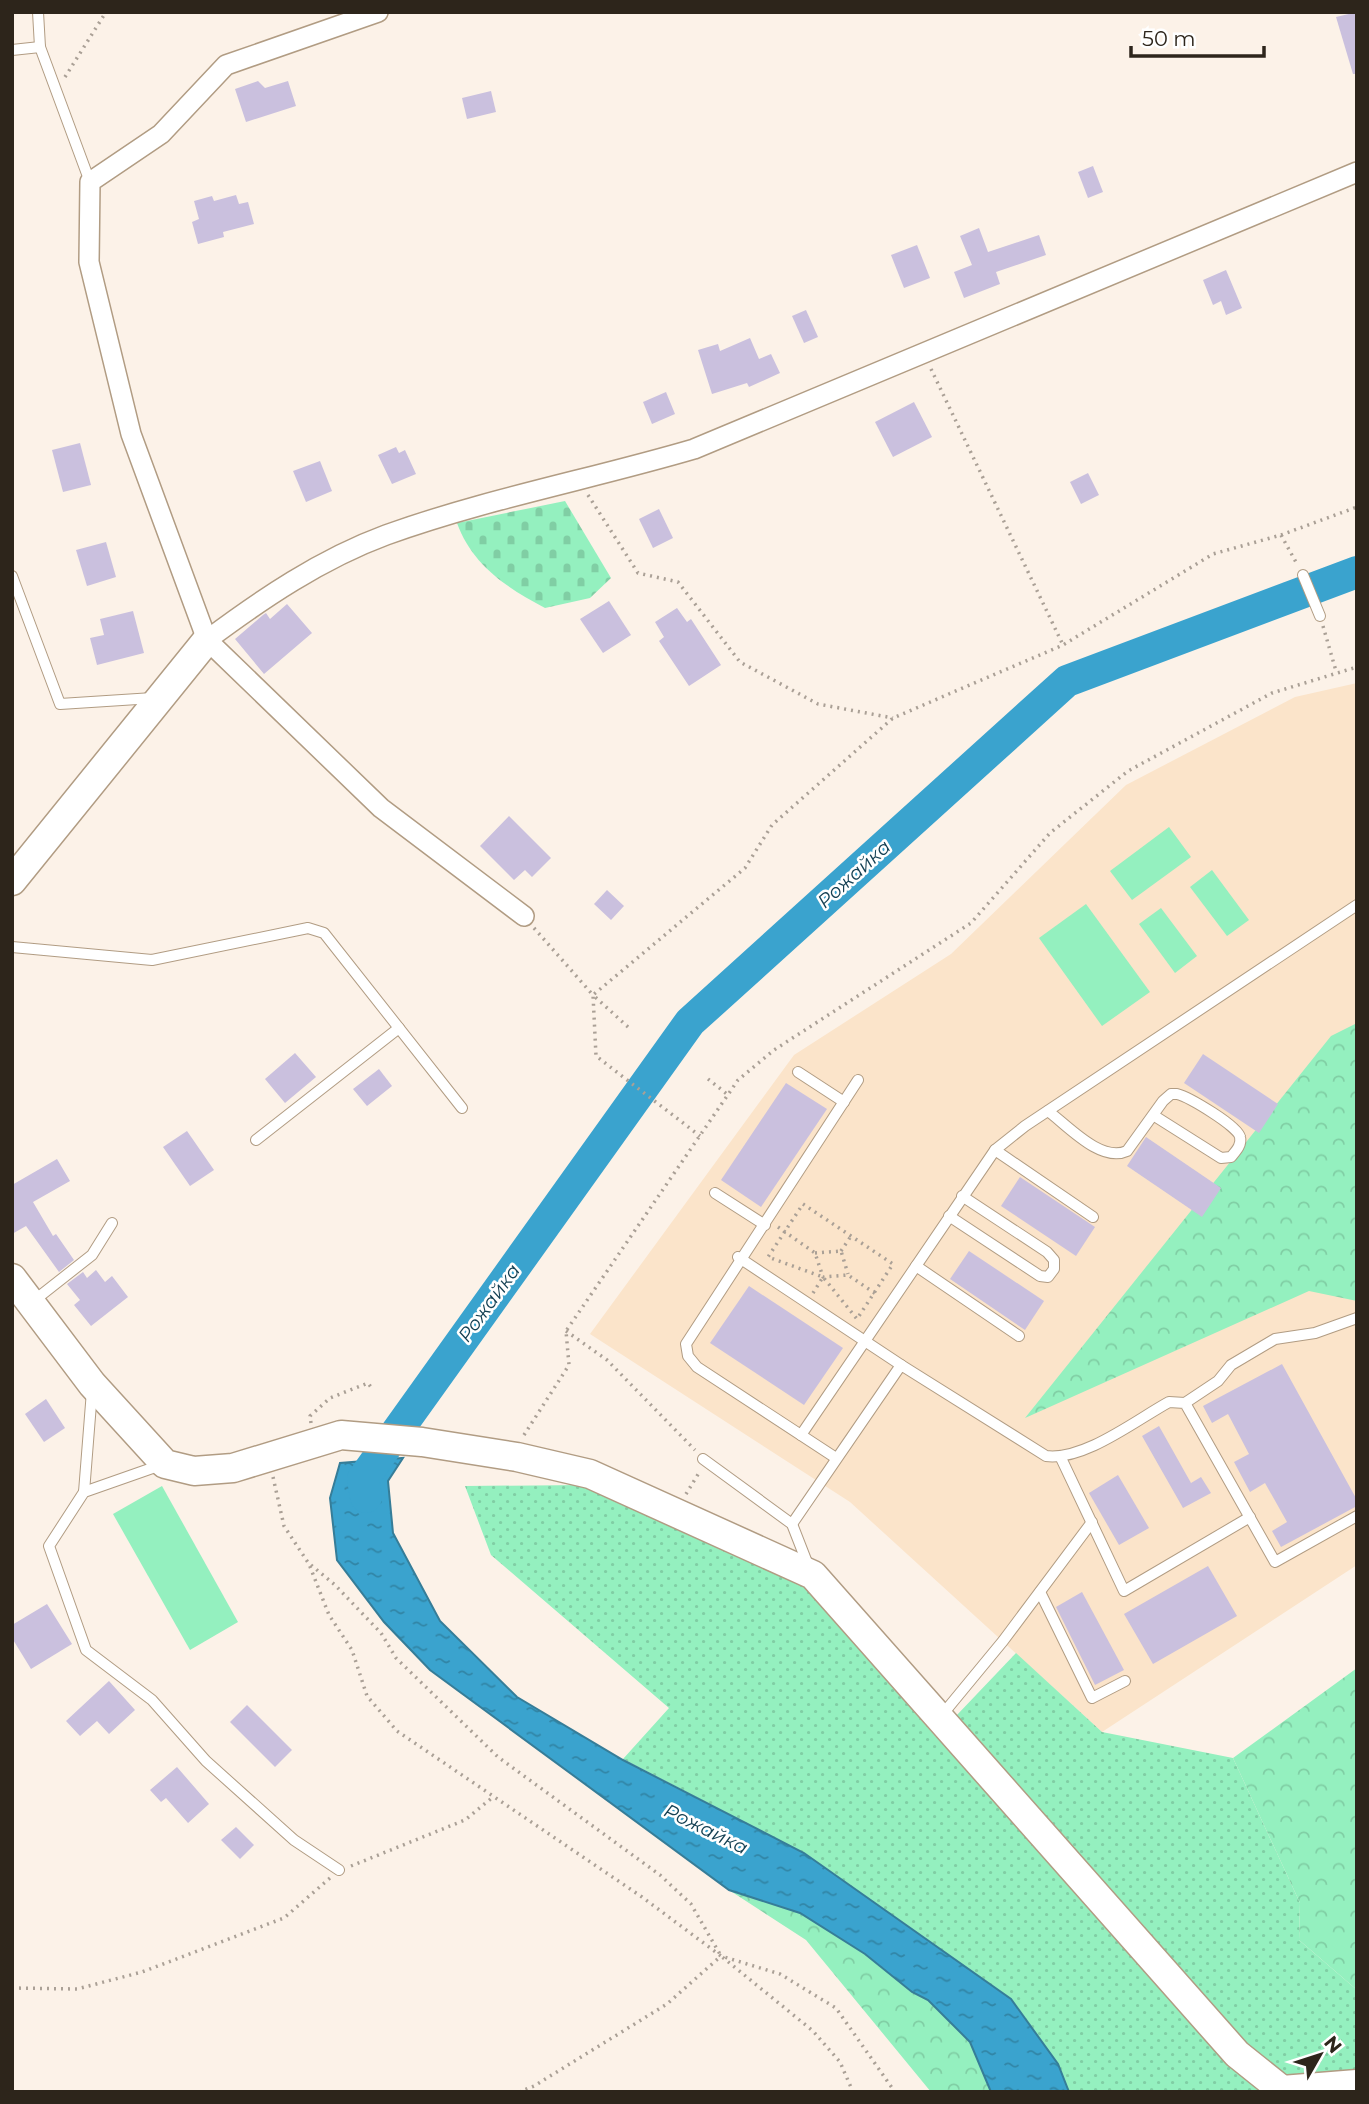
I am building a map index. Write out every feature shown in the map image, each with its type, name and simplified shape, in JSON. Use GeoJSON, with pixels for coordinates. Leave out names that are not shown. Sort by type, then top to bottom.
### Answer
{"type":"FeatureCollection","features":[{"type":"Feature","properties":{"kind":"street"},"geometry":{"type":"LineString","coordinates":[[378,12],[226,65],[161,134],[90,182],[89,262],[131,435],[208,640],[381,808],[523,916]]}},
{"type":"Feature","properties":{"kind":"street"},"geometry":{"type":"LineString","coordinates":[[12,881],[208,640],[273,591],[384,536],[516,494],[580,481],[694,449],[1357,172]]}},
{"type":"Feature","properties":{"kind":"street"},"geometry":{"type":"LineString","coordinates":[[12,1278],[92,1384],[165,1464],[194,1471],[233,1468],[328,1439],[422,1442],[517,1457],[590,1474],[813,1575],[1237,2054],[1282,2091],[1357,2084]]}},
{"type":"Feature","properties":{"kind":"lane"},"geometry":{"type":"LineString","coordinates":[[38,12],[40,47],[90,182]]}},
{"type":"Feature","properties":{"kind":"lane"},"geometry":{"type":"LineString","coordinates":[[12,50],[40,47]]}},
{"type":"Feature","properties":{"kind":"lane"},"geometry":{"type":"LineString","coordinates":[[1303,575],[1320,616]]}},
{"type":"Feature","properties":{"kind":"lane"},"geometry":{"type":"LineString","coordinates":[[12,576],[60,704],[161,697]]}},
{"type":"Feature","properties":{"kind":"lane"},"geometry":{"type":"LineString","coordinates":[[801,1435],[995,1150],[1048,1111],[1357,905]]}},
{"type":"Feature","properties":{"kind":"lane"},"geometry":{"type":"LineString","coordinates":[[12,947],[152,960],[308,928],[324,933],[462,1108]]}},
{"type":"Feature","properties":{"kind":"lane"},"geometry":{"type":"LineString","coordinates":[[257,1140],[399,1028]]}},
{"type":"Feature","properties":{"kind":"lane"},"geometry":{"type":"LineString","coordinates":[[798,1072],[844,1102]]}},
{"type":"Feature","properties":{"kind":"lane"},"geometry":{"type":"LineString","coordinates":[[836,1458],[697,1367],[688,1356],[686,1344],[858,1080]]}},
{"type":"Feature","properties":{"kind":"lane"},"geometry":{"type":"LineString","coordinates":[[1048,1111],[1106,1153],[1113,1154],[1127,1151],[1166,1096],[1183,1096],[1233,1127],[1240,1135],[1240,1145],[1231,1157],[1221,1158],[1153,1115]]}},
{"type":"Feature","properties":{"kind":"lane"},"geometry":{"type":"LineString","coordinates":[[995,1150],[1093,1217]]}},
{"type":"Feature","properties":{"kind":"lane"},"geometry":{"type":"LineString","coordinates":[[715,1193],[766,1222]]}},
{"type":"Feature","properties":{"kind":"lane"},"geometry":{"type":"LineString","coordinates":[[949,1216],[1040,1276],[1048,1277],[1054,1269],[1054,1260],[1047,1252],[962,1196]]}},
{"type":"Feature","properties":{"kind":"lane"},"geometry":{"type":"LineString","coordinates":[[31,1303],[92,1255],[112,1223]]}},
{"type":"Feature","properties":{"kind":"lane"},"geometry":{"type":"LineString","coordinates":[[740,1258],[901,1365],[1046,1456],[1060,1458],[1082,1451],[1169,1402],[1185,1403],[1218,1381],[1231,1365],[1275,1339],[1315,1333],[1357,1318]]}},
{"type":"Feature","properties":{"kind":"lane"},"geometry":{"type":"LineString","coordinates":[[916,1266],[1019,1336]]}},
{"type":"Feature","properties":{"kind":"lane"},"geometry":{"type":"LineString","coordinates":[[792,1524],[901,1365]]}},
{"type":"Feature","properties":{"kind":"lane"},"geometry":{"type":"LineString","coordinates":[[92,1384],[84,1492],[49,1546],[86,1650],[152,1700],[206,1761],[294,1840],[339,1870]]}},
{"type":"Feature","properties":{"kind":"lane"},"geometry":{"type":"LineString","coordinates":[[1185,1403],[1275,1562],[1357,1516]]}},
{"type":"Feature","properties":{"kind":"lane"},"geometry":{"type":"LineString","coordinates":[[1060,1458],[1124,1591],[1250,1517]]}},
{"type":"Feature","properties":{"kind":"lane"},"geometry":{"type":"LineString","coordinates":[[703,1459],[792,1524],[798,1547],[813,1575]]}},
{"type":"Feature","properties":{"kind":"lane"},"geometry":{"type":"LineString","coordinates":[[84,1492],[165,1464]]}},
{"type":"Feature","properties":{"kind":"lane"},"geometry":{"type":"LineString","coordinates":[[939,1718],[1040,1592],[1091,1522]]}},
{"type":"Feature","properties":{"kind":"lane"},"geometry":{"type":"LineString","coordinates":[[1040,1592],[1092,1698],[1125,1681]]}},
{"type":"Feature","properties":{"kind":"path"},"geometry":{"type":"LineString","coordinates":[[52,80],[68,77],[107,12]]}},
{"type":"Feature","properties":{"kind":"path"},"geometry":{"type":"LineString","coordinates":[[923,353],[1063,645]]}},
{"type":"Feature","properties":{"kind":"path"},"geometry":{"type":"LineString","coordinates":[[580,481],[638,573],[678,582],[740,662],[818,704],[894,718]]}},
{"type":"Feature","properties":{"kind":"path"},"geometry":{"type":"LineString","coordinates":[[593,995],[746,868],[772,825],[894,718],[1063,645],[1213,554],[1281,535],[1357,507]]}},
{"type":"Feature","properties":{"kind":"path"},"geometry":{"type":"LineString","coordinates":[[1281,535],[1303,575]]}},
{"type":"Feature","properties":{"kind":"path"},"geometry":{"type":"LineString","coordinates":[[1320,616],[1336,671]]}},
{"type":"Feature","properties":{"kind":"path"},"geometry":{"type":"LineString","coordinates":[[517,1457],[522,1437],[569,1365],[566,1331],[727,1094],[774,1050],[971,923],[1050,834],[1128,771],[1272,692],[1357,667]]}},
{"type":"Feature","properties":{"kind":"path"},"geometry":{"type":"LineString","coordinates":[[523,916],[593,995],[628,1027]]}},
{"type":"Feature","properties":{"kind":"path"},"geometry":{"type":"LineString","coordinates":[[593,995],[596,1056],[699,1136]]}},
{"type":"Feature","properties":{"kind":"path"},"geometry":{"type":"LineString","coordinates":[[708,1079],[727,1094]]}},
{"type":"Feature","properties":{"kind":"path"},"geometry":{"type":"LineString","coordinates":[[766,1222],[785,1232],[815,1253],[823,1277],[858,1319],[893,1264],[803,1204],[785,1232],[768,1257],[823,1277],[848,1275]]}},
{"type":"Feature","properties":{"kind":"path"},"geometry":{"type":"LineString","coordinates":[[851,1236],[841,1251],[848,1275],[891,1304]]}},
{"type":"Feature","properties":{"kind":"path"},"geometry":{"type":"LineString","coordinates":[[815,1253],[841,1251]]}},
{"type":"Feature","properties":{"kind":"path"},"geometry":{"type":"LineString","coordinates":[[807,1302],[823,1277]]}},
{"type":"Feature","properties":{"kind":"path"},"geometry":{"type":"LineString","coordinates":[[566,1331],[607,1360],[703,1459],[689,1493],[664,1508]]}},
{"type":"Feature","properties":{"kind":"path"},"geometry":{"type":"LineString","coordinates":[[328,1439],[310,1416],[330,1398],[368,1383],[373,1390]]}},
{"type":"Feature","properties":{"kind":"path"},"geometry":{"type":"LineString","coordinates":[[272,1456],[274,1488],[284,1526],[309,1564],[329,1615],[352,1650],[367,1696],[397,1731],[642,1896],[720,1956],[813,2031],[840,2062],[853,2092]]}},
{"type":"Feature","properties":{"kind":"path"},"geometry":{"type":"LineString","coordinates":[[309,1564],[335,1585],[381,1633],[396,1658],[498,1758],[651,1868],[691,1904],[720,1956],[779,1974],[836,2008],[895,2092]]}},
{"type":"Feature","properties":{"kind":"path"},"geometry":{"type":"LineString","coordinates":[[12,1989],[77,1989],[142,1972],[284,1918],[339,1870],[465,1820],[493,1797]]}},
{"type":"Feature","properties":{"kind":"path"},"geometry":{"type":"LineString","coordinates":[[519,2092],[534,2086],[667,2004],[720,1956]]}},
{"type":"Feature","properties":{"kind":"shaded area"},"geometry":{"type":"Polygon","coordinates":[[[1357,683],[1357,1565],[1102,1732],[850,1502],[590,1334],[794,1055],[951,954],[1126,785],[1295,697],[1357,683]]]}},
{"type":"Feature","properties":{"kind":"green space"},"geometry":{"type":"Polygon","coordinates":[[[565,501],[611,578],[590,598],[545,608],[492,574],[472,551],[457,523],[565,501]]]}},
{"type":"Feature","properties":{"kind":"green space"},"geometry":{"type":"Polygon","coordinates":[[[1169,827],[1191,857],[1132,900],[1110,871],[1169,827]]]}},
{"type":"Feature","properties":{"kind":"green space"},"geometry":{"type":"Polygon","coordinates":[[[1212,870],[1249,920],[1227,936],[1190,887],[1212,870]]]}},
{"type":"Feature","properties":{"kind":"green space"},"geometry":{"type":"Polygon","coordinates":[[[1086,904],[1150,992],[1102,1026],[1039,938],[1086,904]]]}},
{"type":"Feature","properties":{"kind":"green space"},"geometry":{"type":"Polygon","coordinates":[[[1161,908],[1197,956],[1175,973],[1139,924],[1161,908]]]}},
{"type":"Feature","properties":{"kind":"green space"},"geometry":{"type":"Polygon","coordinates":[[[1357,1023],[1357,1301],[1309,1291],[1025,1418],[1331,1036],[1357,1023]]]}},
{"type":"Feature","properties":{"kind":"green space"},"geometry":{"type":"Polygon","coordinates":[[[584,1485],[806,1588],[936,1737],[1016,1653],[1102,1732],[1233,1758],[1300,1903],[1299,1940],[1357,1990],[1357,2075],[1333,2092],[1069,2092],[1058,2064],[1010,1999],[804,1853],[623,1759],[669,1708],[491,1555],[465,1486],[584,1485]]]}},
{"type":"Feature","properties":{"kind":"green space"},"geometry":{"type":"Polygon","coordinates":[[[162,1486],[238,1622],[190,1650],[113,1514],[162,1486]]]}},
{"type":"Feature","properties":{"kind":"green space"},"geometry":{"type":"Polygon","coordinates":[[[1357,1668],[1357,1990],[1299,1940],[1300,1903],[1233,1758],[1357,1668]]]}},
{"type":"Feature","properties":{"kind":"green space"},"geometry":{"type":"Polygon","coordinates":[[[729,1890],[800,1913],[865,1954],[912,1992],[928,2000],[970,2042],[991,2092],[931,2092],[806,1940],[729,1890]]]}},
{"type":"Feature","properties":{"kind":"water"},"geometry":{"type":"Polygon","coordinates":[[[403,1458],[388,1481],[393,1533],[440,1621],[517,1697],[623,1760],[804,1853],[1011,1999],[1058,2064],[1069,2092],[991,2092],[970,2042],[928,2000],[912,1992],[865,1954],[800,1913],[729,1890],[430,1670],[384,1622],[337,1560],[330,1498],[340,1463],[403,1458]]]}},
{"type":"Feature","properties":{"kind":"building"},"geometry":{"type":"Polygon","coordinates":[[[1357,12],[1357,74],[1353,74],[1336,17],[1357,12]]]}},
{"type":"Feature","properties":{"kind":"building"},"geometry":{"type":"Polygon","coordinates":[[[258,81],[265,88],[288,81],[296,106],[246,122],[235,89],[258,81]]]}},
{"type":"Feature","properties":{"kind":"building"},"geometry":{"type":"Polygon","coordinates":[[[491,91],[496,112],[467,119],[462,98],[491,91]]]}},
{"type":"Feature","properties":{"kind":"building"},"geometry":{"type":"Polygon","coordinates":[[[1093,166],[1103,192],[1088,198],[1078,172],[1093,166]]]}},
{"type":"Feature","properties":{"kind":"building"},"geometry":{"type":"Polygon","coordinates":[[[236,195],[239,204],[248,202],[254,224],[223,232],[224,237],[198,244],[192,222],[199,219],[194,201],[212,196],[214,201],[236,195]]]}},
{"type":"Feature","properties":{"kind":"building"},"geometry":{"type":"Polygon","coordinates":[[[979,228],[988,252],[1039,235],[1046,255],[996,272],[1000,284],[964,298],[954,272],[972,265],[960,236],[979,228]]]}},
{"type":"Feature","properties":{"kind":"building"},"geometry":{"type":"Polygon","coordinates":[[[917,245],[930,278],[904,288],[891,255],[917,245]]]}},
{"type":"Feature","properties":{"kind":"building"},"geometry":{"type":"Polygon","coordinates":[[[1226,270],[1242,308],[1226,315],[1221,301],[1213,305],[1203,280],[1226,270]]]}},
{"type":"Feature","properties":{"kind":"building"},"geometry":{"type":"Polygon","coordinates":[[[806,310],[818,337],[804,343],[792,316],[806,310]]]}},
{"type":"Feature","properties":{"kind":"building"},"geometry":{"type":"Polygon","coordinates":[[[750,338],[759,359],[771,354],[780,373],[749,387],[747,383],[712,394],[698,350],[718,344],[720,351],[750,338]]]}},
{"type":"Feature","properties":{"kind":"building"},"geometry":{"type":"Polygon","coordinates":[[[666,392],[675,414],[652,424],[643,402],[666,392]]]}},
{"type":"Feature","properties":{"kind":"building"},"geometry":{"type":"Polygon","coordinates":[[[914,402],[932,437],[893,457],[875,422],[914,402]]]}},
{"type":"Feature","properties":{"kind":"building"},"geometry":{"type":"Polygon","coordinates":[[[80,443],[91,485],[63,492],[52,450],[80,443]]]}},
{"type":"Feature","properties":{"kind":"building"},"geometry":{"type":"Polygon","coordinates":[[[396,447],[399,453],[405,450],[416,474],[392,484],[378,455],[396,447]]]}},
{"type":"Feature","properties":{"kind":"building"},"geometry":{"type":"Polygon","coordinates":[[[320,461],[332,491],[306,502],[293,471],[320,461]]]}},
{"type":"Feature","properties":{"kind":"building"},"geometry":{"type":"Polygon","coordinates":[[[1088,473],[1099,495],[1081,504],[1070,482],[1088,473]]]}},
{"type":"Feature","properties":{"kind":"building"},"geometry":{"type":"Polygon","coordinates":[[[659,509],[673,538],[653,548],[639,519],[659,509]]]}},
{"type":"Feature","properties":{"kind":"building"},"geometry":{"type":"Polygon","coordinates":[[[106,542],[116,577],[87,586],[76,550],[106,542]]]}},
{"type":"Feature","properties":{"kind":"building"},"geometry":{"type":"Polygon","coordinates":[[[609,601],[631,635],[603,653],[580,619],[609,601]]]}},
{"type":"Feature","properties":{"kind":"building"},"geometry":{"type":"Polygon","coordinates":[[[287,604],[312,633],[264,674],[235,639],[263,615],[266,613],[270,619],[287,604]]]}},
{"type":"Feature","properties":{"kind":"building"},"geometry":{"type":"Polygon","coordinates":[[[677,608],[687,622],[691,619],[721,665],[689,686],[659,641],[664,637],[655,622],[677,608]]]}},
{"type":"Feature","properties":{"kind":"building"},"geometry":{"type":"Polygon","coordinates":[[[133,611],[144,653],[97,665],[90,638],[104,635],[100,619],[133,611]]]}},
{"type":"Feature","properties":{"kind":"building"},"geometry":{"type":"Polygon","coordinates":[[[509,816],[551,858],[532,877],[525,870],[514,880],[480,846],[509,816]]]}},
{"type":"Feature","properties":{"kind":"building"},"geometry":{"type":"Polygon","coordinates":[[[607,890],[624,906],[611,920],[594,904],[607,890]]]}},
{"type":"Feature","properties":{"kind":"building"},"geometry":{"type":"Polygon","coordinates":[[[295,1053],[316,1077],[285,1103],[265,1079],[295,1053]]]}},
{"type":"Feature","properties":{"kind":"building"},"geometry":{"type":"Polygon","coordinates":[[[1203,1054],[1278,1104],[1259,1133],[1184,1083],[1203,1054]]]}},
{"type":"Feature","properties":{"kind":"building"},"geometry":{"type":"Polygon","coordinates":[[[379,1069],[392,1086],[367,1106],[353,1089],[379,1069]]]}},
{"type":"Feature","properties":{"kind":"building"},"geometry":{"type":"Polygon","coordinates":[[[786,1083],[827,1109],[761,1207],[721,1180],[786,1083]]]}},
{"type":"Feature","properties":{"kind":"building"},"geometry":{"type":"Polygon","coordinates":[[[187,1131],[214,1170],[190,1186],[163,1147],[187,1131]]]}},
{"type":"Feature","properties":{"kind":"building"},"geometry":{"type":"Polygon","coordinates":[[[1146,1137],[1221,1188],[1202,1217],[1127,1166],[1146,1137]]]}},
{"type":"Feature","properties":{"kind":"building"},"geometry":{"type":"Polygon","coordinates":[[[57,1159],[70,1181],[33,1202],[53,1236],[56,1234],[74,1260],[59,1272],[26,1226],[12,1234],[12,1185],[57,1159]]]}},
{"type":"Feature","properties":{"kind":"building"},"geometry":{"type":"Polygon","coordinates":[[[1020,1177],[1095,1227],[1076,1256],[1001,1206],[1020,1177]]]}},
{"type":"Feature","properties":{"kind":"building"},"geometry":{"type":"Polygon","coordinates":[[[969,1251],[1044,1301],[1025,1330],[950,1279],[969,1251]]]}},
{"type":"Feature","properties":{"kind":"building"},"geometry":{"type":"Polygon","coordinates":[[[96,1270],[105,1282],[112,1276],[128,1297],[91,1326],[74,1305],[80,1300],[67,1284],[83,1272],[87,1278],[96,1270]]]}},
{"type":"Feature","properties":{"kind":"building"},"geometry":{"type":"Polygon","coordinates":[[[749,1286],[843,1348],[804,1405],[710,1343],[749,1286]]]}},
{"type":"Feature","properties":{"kind":"building"},"geometry":{"type":"Polygon","coordinates":[[[1282,1364],[1357,1500],[1357,1506],[1281,1547],[1272,1531],[1287,1522],[1265,1483],[1250,1492],[1234,1462],[1249,1454],[1228,1414],[1212,1423],[1203,1406],[1282,1364]]]}},
{"type":"Feature","properties":{"kind":"building"},"geometry":{"type":"Polygon","coordinates":[[[46,1399],[65,1428],[44,1442],[25,1414],[46,1399]]]}},
{"type":"Feature","properties":{"kind":"building"},"geometry":{"type":"Polygon","coordinates":[[[1159,1426],[1191,1483],[1201,1477],[1211,1493],[1183,1508],[1142,1436],[1159,1426]]]}},
{"type":"Feature","properties":{"kind":"building"},"geometry":{"type":"Polygon","coordinates":[[[1118,1475],[1149,1528],[1119,1545],[1089,1493],[1118,1475]]]}},
{"type":"Feature","properties":{"kind":"building"},"geometry":{"type":"Polygon","coordinates":[[[1208,1566],[1237,1616],[1153,1664],[1124,1614],[1208,1566]]]}},
{"type":"Feature","properties":{"kind":"building"},"geometry":{"type":"Polygon","coordinates":[[[1082,1592],[1124,1670],[1095,1685],[1056,1607],[1082,1592]]]}},
{"type":"Feature","properties":{"kind":"building"},"geometry":{"type":"Polygon","coordinates":[[[47,1604],[72,1644],[31,1669],[12,1638],[12,1625],[47,1604]]]}},
{"type":"Feature","properties":{"kind":"building"},"geometry":{"type":"Polygon","coordinates":[[[109,1681],[135,1710],[109,1734],[97,1721],[80,1736],[66,1721],[109,1681]]]}},
{"type":"Feature","properties":{"kind":"building"},"geometry":{"type":"Polygon","coordinates":[[[247,1705],[292,1750],[275,1767],[230,1722],[247,1705]]]}},
{"type":"Feature","properties":{"kind":"building"},"geometry":{"type":"Polygon","coordinates":[[[177,1767],[209,1804],[188,1823],[166,1798],[161,1802],[150,1790],[177,1767]]]}},
{"type":"Feature","properties":{"kind":"building"},"geometry":{"type":"Polygon","coordinates":[[[236,1827],[254,1845],[240,1859],[221,1840],[236,1827]]]}},
{"type":"Feature","properties":{"kind":"waterway","name":"Рожайка"},"geometry":{"type":"LineString","coordinates":[[366,1497],[363,1479],[690,1022],[1067,681],[1357,572]]}}]}
